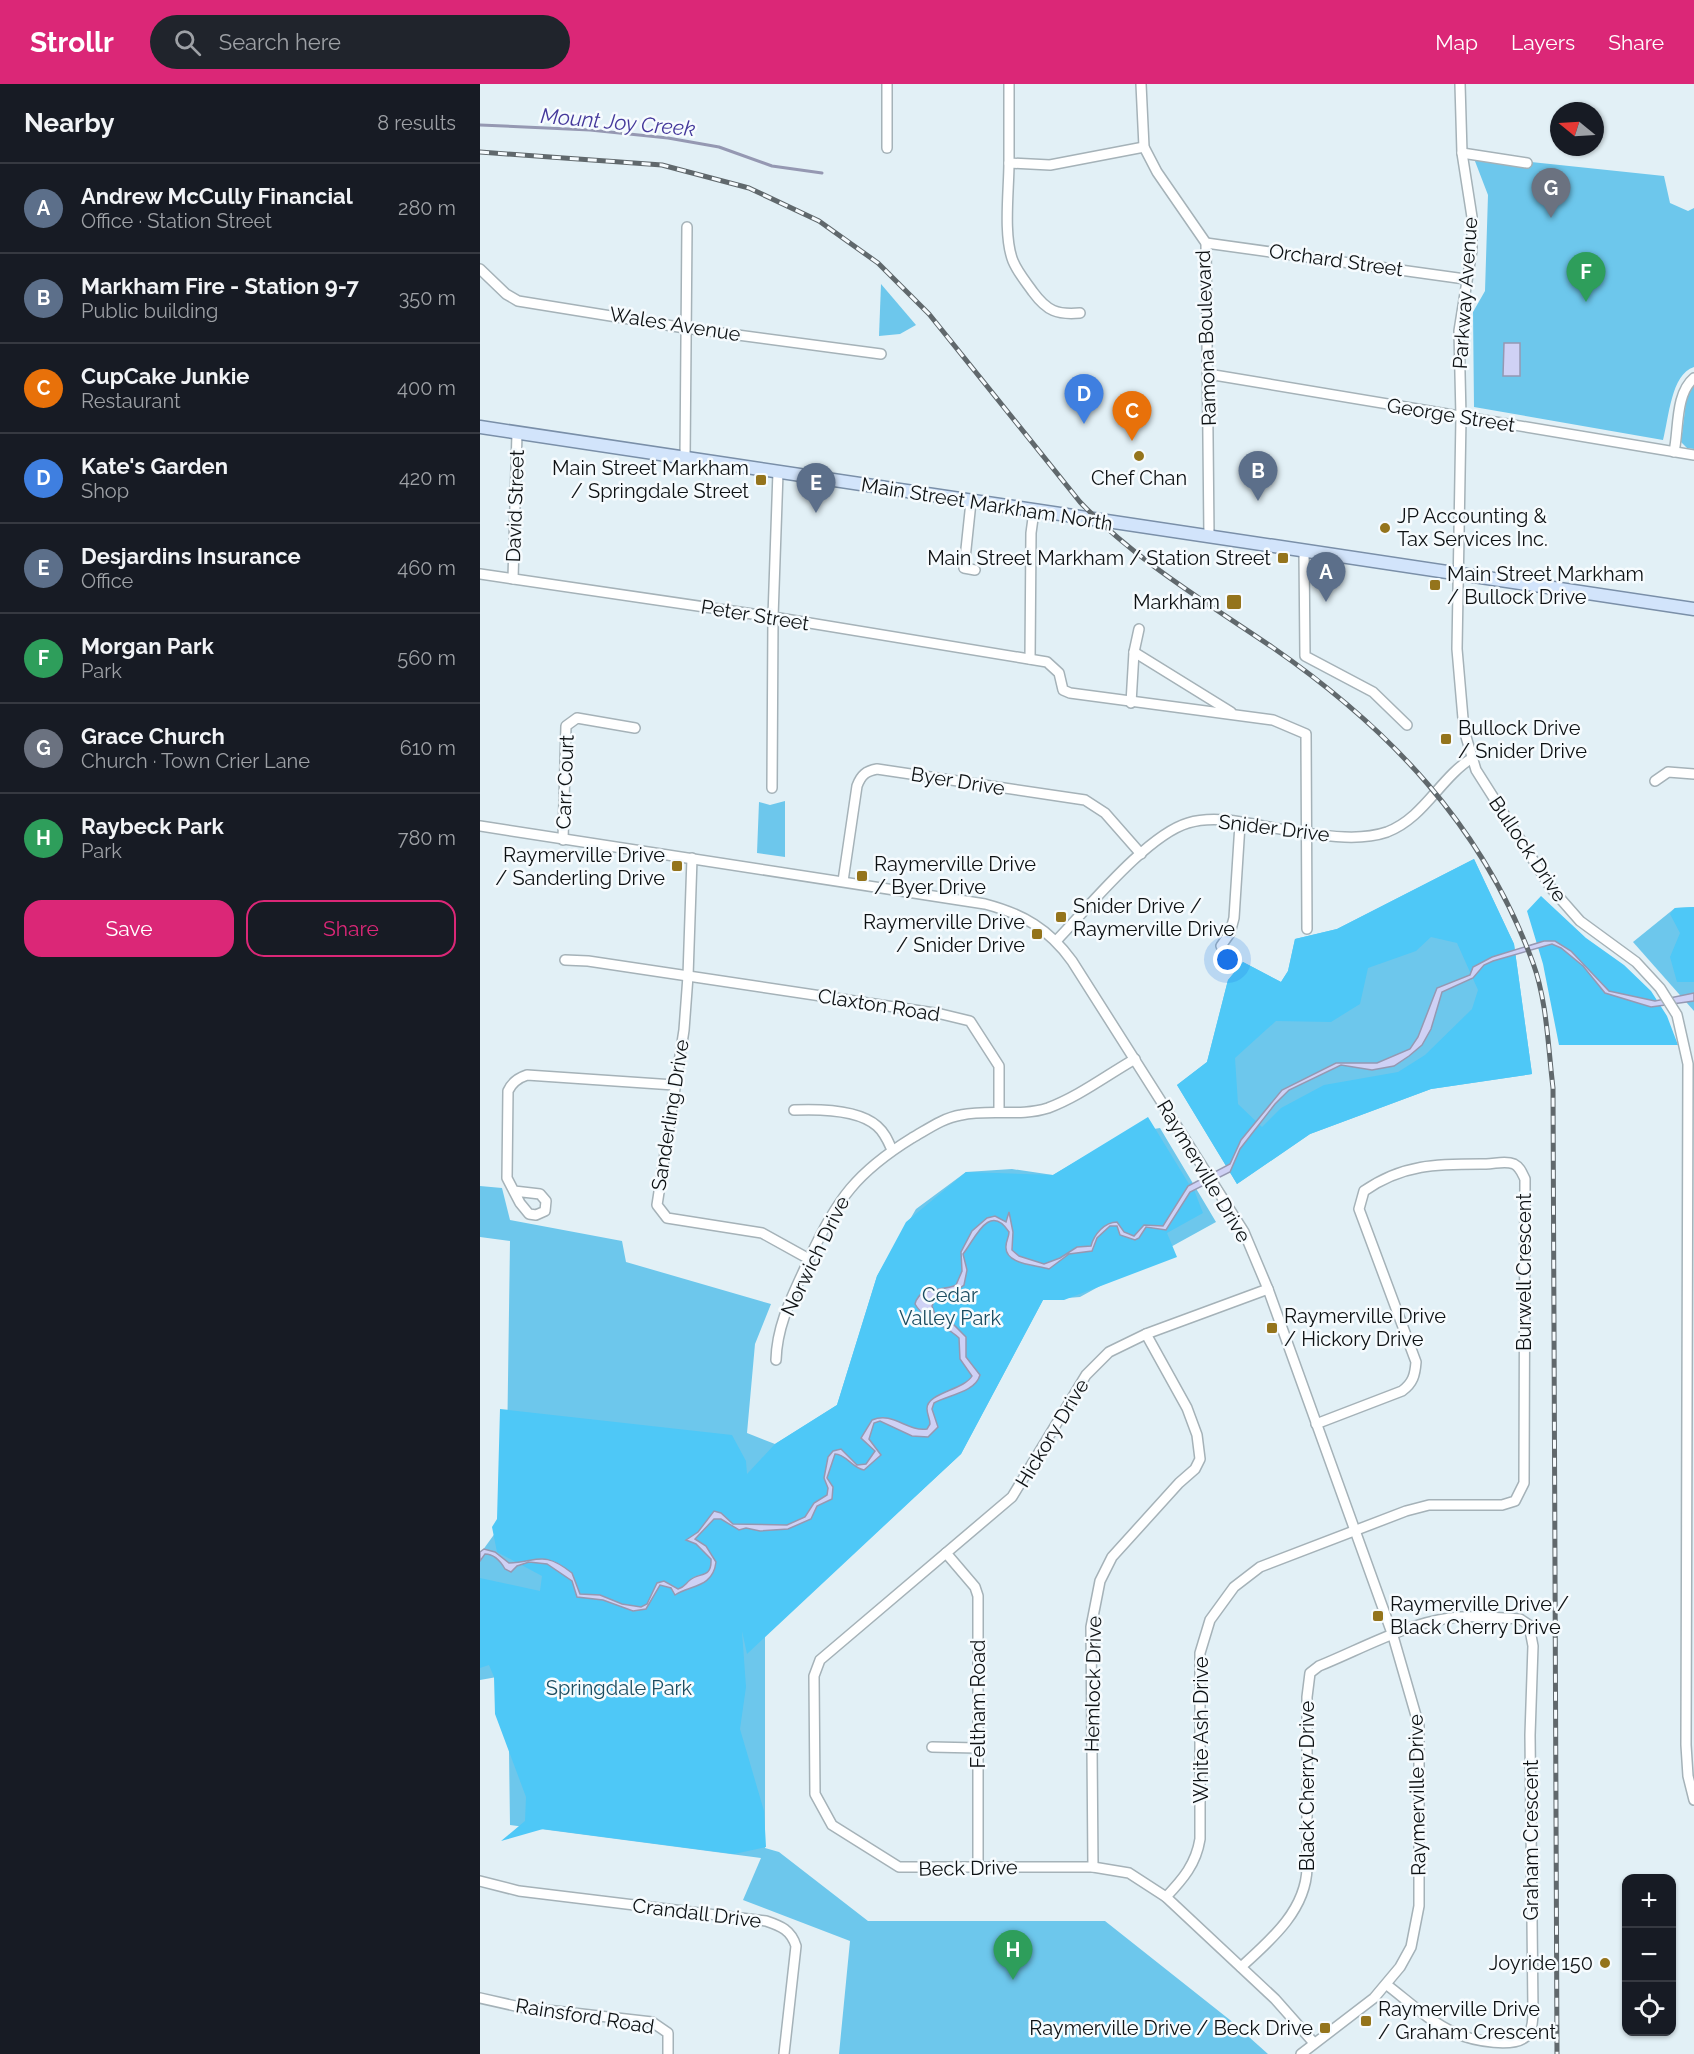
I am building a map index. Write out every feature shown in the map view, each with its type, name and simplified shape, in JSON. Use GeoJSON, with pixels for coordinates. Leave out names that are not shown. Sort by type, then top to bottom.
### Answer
{"type":"FeatureCollection","features":[{"type":"Feature","properties":{"kind":"main road","name":"Main Street Markham North"},"geometry":{"type":"LineString","coordinates":[[480,427],[1694,609]]}},
{"type":"Feature","properties":{"kind":"street"},"geometry":{"type":"LineString","coordinates":[[887,84],[887,148]]}},
{"type":"Feature","properties":{"kind":"street"},"geometry":{"type":"LineString","coordinates":[[1009,84],[1009,246],[1013,262],[1022,278],[1047,309],[1056,313],[1080,313]]}},
{"type":"Feature","properties":{"kind":"street","name":"Ramona Boulevard"},"geometry":{"type":"LineString","coordinates":[[1141,84],[1144,147],[1157,172],[1206,243],[1209,536]]}},
{"type":"Feature","properties":{"kind":"street","name":"Parkway Avenue"},"geometry":{"type":"LineString","coordinates":[[1459,575],[1461,417],[1459,331],[1465,279],[1472,250],[1472,217],[1462,153],[1460,84]]}},
{"type":"Feature","properties":{"kind":"street"},"geometry":{"type":"LineString","coordinates":[[1009,163],[1050,165],[1144,147]]}},
{"type":"Feature","properties":{"kind":"street"},"geometry":{"type":"LineString","coordinates":[[1462,153],[1527,163]]}},
{"type":"Feature","properties":{"kind":"street"},"geometry":{"type":"LineString","coordinates":[[685,459],[687,227]]}},
{"type":"Feature","properties":{"kind":"street","name":"Orchard Street"},"geometry":{"type":"LineString","coordinates":[[1206,243],[1465,279]]}},
{"type":"Feature","properties":{"kind":"street","name":"Wales Avenue"},"geometry":{"type":"LineString","coordinates":[[480,269],[506,294],[518,301],[685,328],[881,354]]}},
{"type":"Feature","properties":{"kind":"street","name":"George Street"},"geometry":{"type":"LineString","coordinates":[[1208,374],[1694,454]]}},
{"type":"Feature","properties":{"kind":"street"},"geometry":{"type":"LineString","coordinates":[[1674,452],[1682,399],[1686,387],[1694,378]]}},
{"type":"Feature","properties":{"kind":"street","name":"David Street"},"geometry":{"type":"LineString","coordinates":[[513,579],[518,433]]}},
{"type":"Feature","properties":{"kind":"street"},"geometry":{"type":"LineString","coordinates":[[772,788],[773,617],[778,472]]}},
{"type":"Feature","properties":{"kind":"street"},"geometry":{"type":"LineString","coordinates":[[971,502],[964,568],[975,570]]}},
{"type":"Feature","properties":{"kind":"street"},"geometry":{"type":"LineString","coordinates":[[1030,659],[1031,533],[1034,511]]}},
{"type":"Feature","properties":{"kind":"street"},"geometry":{"type":"LineString","coordinates":[[1304,552],[1305,656],[1373,692],[1407,725]]}},
{"type":"Feature","properties":{"kind":"street","name":"Peter Street"},"geometry":{"type":"LineString","coordinates":[[480,574],[773,617],[1047,662],[1055,668],[1063,690],[1131,703]]}},
{"type":"Feature","properties":{"kind":"street","name":"Bullock Drive"},"geometry":{"type":"LineString","coordinates":[[1459,575],[1459,699],[1476,770],[1551,888],[1580,921],[1636,962],[1660,988],[1677,1015],[1688,1064],[1691,1135],[1691,1443],[1686,1745],[1688,1776],[1694,1800]]}},
{"type":"Feature","properties":{"kind":"street"},"geometry":{"type":"LineString","coordinates":[[1138,629],[1134,652],[1131,703],[1233,713],[1273,720],[1306,734],[1307,929]]}},
{"type":"Feature","properties":{"kind":"street"},"geometry":{"type":"LineString","coordinates":[[1134,652],[1233,713]]}},
{"type":"Feature","properties":{"kind":"street","name":"Carr Court"},"geometry":{"type":"LineString","coordinates":[[563,840],[566,726],[577,718],[635,729]]}},
{"type":"Feature","properties":{"kind":"street","name":"Snider Drive"},"geometry":{"type":"LineString","coordinates":[[1057,940],[1141,854],[1168,833],[1188,823],[1218,820],[1308,833],[1349,836],[1388,831],[1419,810],[1437,793],[1454,770],[1472,758]]}},
{"type":"Feature","properties":{"kind":"street","name":"Byer Drive"},"geometry":{"type":"LineString","coordinates":[[843,881],[857,786],[860,777],[867,771],[877,769],[1085,801],[1106,813],[1141,854]]}},
{"type":"Feature","properties":{"kind":"street"},"geometry":{"type":"LineString","coordinates":[[1655,780],[1668,772],[1694,774]]}},
{"type":"Feature","properties":{"kind":"street"},"geometry":{"type":"LineString","coordinates":[[1221,946],[1230,933],[1234,918],[1240,824]]}},
{"type":"Feature","properties":{"kind":"street","name":"Raymerville Drive"},"geometry":{"type":"LineString","coordinates":[[480,826],[843,881],[1002,908],[1034,922],[1057,940],[1206,1169],[1244,1232],[1268,1289],[1393,1636],[1419,1726],[1419,1906],[1411,1947],[1387,1985],[1358,2012],[1301,2054]]}},
{"type":"Feature","properties":{"kind":"street","name":"Sanderling Drive"},"geometry":{"type":"LineString","coordinates":[[692,858],[684,1030],[657,1192],[660,1211],[668,1218],[762,1233],[809,1259]]}},
{"type":"Feature","properties":{"kind":"street","name":"Claxton Road"},"geometry":{"type":"LineString","coordinates":[[565,960],[941,1014],[970,1021],[999,1066],[999,1111]]}},
{"type":"Feature","properties":{"kind":"street","name":"Norwich Drive"},"geometry":{"type":"LineString","coordinates":[[776,1360],[778,1333],[809,1259],[848,1188],[892,1150],[942,1121],[961,1115],[999,1111],[1027,1112],[1047,1108],[1068,1099],[1135,1059]]}},
{"type":"Feature","properties":{"kind":"street"},"geometry":{"type":"LineString","coordinates":[[514,1191],[507,1178],[507,1102],[512,1084],[521,1077],[527,1075],[674,1085]]}},
{"type":"Feature","properties":{"kind":"street"},"geometry":{"type":"LineString","coordinates":[[794,1110],[814,1109],[866,1118],[884,1133],[892,1150]]}},
{"type":"Feature","properties":{"kind":"street","name":"Burwell Crescent"},"geometry":{"type":"LineString","coordinates":[[1316,1424],[1402,1391],[1410,1385],[1415,1374],[1416,1362],[1359,1209],[1364,1191],[1384,1179],[1432,1164],[1500,1162],[1514,1164],[1521,1169],[1524,1179],[1524,1483],[1521,1491],[1515,1501],[1502,1505],[1446,1503],[1417,1507],[1355,1531]]}},
{"type":"Feature","properties":{"kind":"street","name":"Hickory Drive"},"geometry":{"type":"LineString","coordinates":[[946,1553],[1004,1506],[1019,1489],[1061,1413],[1095,1364],[1109,1352],[1146,1334],[1268,1289]]}},
{"type":"Feature","properties":{"kind":"street","name":"Hemlock Drive"},"geometry":{"type":"LineString","coordinates":[[1093,1867],[1091,1627],[1100,1581],[1112,1557],[1188,1477],[1200,1459],[1197,1435],[1187,1408],[1146,1334]]}},
{"type":"Feature","properties":{"kind":"street","name":"White Ash Drive"},"geometry":{"type":"LineString","coordinates":[[1166,1897],[1192,1865],[1200,1839],[1200,1653],[1210,1620],[1234,1587],[1260,1567],[1355,1531]]}},
{"type":"Feature","properties":{"kind":"street","name":"Feltham Road"},"geometry":{"type":"LineString","coordinates":[[946,1553],[975,1587],[978,1596],[978,1867]]}},
{"type":"Feature","properties":{"kind":"street","name":"Beck Drive"},"geometry":{"type":"LineString","coordinates":[[946,1553],[818,1663],[814,1676],[814,1794],[832,1824],[899,1867],[1093,1867],[1129,1873],[1166,1897],[1275,1998],[1314,2043]]}},
{"type":"Feature","properties":{"kind":"street","name":"Graham Crescent"},"geometry":{"type":"LineString","coordinates":[[1387,1985],[1433,2019],[1454,2032],[1475,2040],[1504,2043],[1521,2040],[1529,2033],[1532,2025],[1530,1735],[1533,1646],[1529,1625],[1520,1619],[1452,1618],[1393,1636]]}},
{"type":"Feature","properties":{"kind":"street","name":"Black Cherry Drive"},"geometry":{"type":"LineString","coordinates":[[1241,1967],[1280,1930],[1302,1899],[1305,1890],[1308,1868],[1307,1697],[1310,1673],[1319,1666],[1393,1636]]}},
{"type":"Feature","properties":{"kind":"street"},"geometry":{"type":"LineString","coordinates":[[932,1747],[977,1748]]}},
{"type":"Feature","properties":{"kind":"street","name":"Crandall Drive"},"geometry":{"type":"LineString","coordinates":[[480,1881],[519,1891],[766,1921],[783,1927],[793,1936],[796,1946],[784,2054]]}},
{"type":"Feature","properties":{"kind":"street","name":"Rainsford Road"},"geometry":{"type":"LineString","coordinates":[[480,1998],[520,2007],[652,2022],[668,2033],[668,2054]]}},
{"type":"Feature","properties":{"kind":"green space"},"geometry":{"type":"Polygon","coordinates":[[[1473,156],[1664,176],[1670,203],[1688,211],[1694,208],[1694,367],[1686,371],[1676,387],[1663,440],[1474,407],[1473,312],[1485,291],[1488,195],[1473,156]]]}},
{"type":"Feature","properties":{"kind":"green space"},"geometry":{"type":"Polygon","coordinates":[[[881,284],[916,325],[900,334],[879,336],[881,284]]]}},
{"type":"Feature","properties":{"kind":"green space"},"geometry":{"type":"Polygon","coordinates":[[[1694,385],[1694,449],[1687,448],[1681,442],[1687,393],[1694,385]]]}},
{"type":"Feature","properties":{"kind":"green space"},"geometry":{"type":"Polygon","coordinates":[[[785,801],[785,857],[757,853],[759,802],[770,805],[785,801]]]}},
{"type":"Feature","properties":{"kind":"green space"},"geometry":{"type":"Polygon","coordinates":[[[1474,859],[1514,944],[1532,1074],[1431,1089],[1310,1134],[1237,1184],[1177,1085],[1207,1062],[1228,980],[1243,962],[1281,982],[1288,971],[1295,939],[1337,929],[1474,859]]]}},
{"type":"Feature","properties":{"kind":"green space"},"geometry":{"type":"Polygon","coordinates":[[[1474,859],[1514,944],[1532,1074],[1431,1089],[1310,1134],[1237,1184],[1177,1085],[1207,1062],[1228,980],[1243,962],[1281,982],[1288,971],[1295,939],[1337,929],[1474,859]],[[1431,937],[1416,951],[1368,968],[1360,1004],[1331,1022],[1276,1021],[1235,1058],[1238,1104],[1262,1127],[1281,1108],[1324,1085],[1398,1072],[1425,1055],[1472,1009],[1478,990],[1457,943],[1431,937]]]}},
{"type":"Feature","properties":{"kind":"green space"},"geometry":{"type":"Polygon","coordinates":[[[1541,896],[1586,938],[1624,965],[1651,991],[1667,1016],[1678,1045],[1559,1045],[1543,964],[1527,911],[1541,896]]]}},
{"type":"Feature","properties":{"kind":"green space"},"geometry":{"type":"Polygon","coordinates":[[[1694,907],[1694,1011],[1633,942],[1675,908],[1694,907]]]}},
{"type":"Feature","properties":{"kind":"green space"},"geometry":{"type":"Polygon","coordinates":[[[1694,907],[1694,982],[1677,982],[1670,957],[1680,933],[1670,914],[1675,908],[1694,907]]]}},
{"type":"Feature","properties":{"kind":"green space"},"geometry":{"type":"Polygon","coordinates":[[[1148,1117],[1189,1184],[1191,1182],[1203,1213],[1167,1233],[1177,1257],[1064,1300],[1043,1300],[961,1454],[747,1654],[742,1631],[746,1687],[740,1729],[764,1811],[766,1847],[734,1854],[543,1829],[501,1841],[525,1821],[526,1797],[495,1714],[494,1677],[489,1665],[480,1668],[480,1578],[540,1591],[542,1576],[497,1552],[492,1527],[497,1519],[500,1409],[732,1435],[746,1461],[747,1474],[775,1444],[837,1405],[877,1276],[906,1222],[966,1172],[1053,1175],[1148,1117]]]}},
{"type":"Feature","properties":{"kind":"green space"},"geometry":{"type":"Polygon","coordinates":[[[1160,1128],[1216,1222],[1080,1297],[1043,1300],[961,1454],[765,1635],[765,1848],[779,1852],[868,1921],[1105,1921],[1230,2020],[1268,2054],[839,2054],[850,1941],[743,1900],[761,1858],[510,1825],[508,1675],[480,1680],[480,1554],[506,1518],[510,1241],[480,1237],[480,1186],[502,1188],[510,1220],[622,1241],[626,1262],[771,1304],[755,1344],[747,1433],[775,1444],[837,1405],[877,1276],[916,1209],[966,1172],[1012,1169],[1053,1175],[1123,1134],[1160,1128]]]}},
{"type":"Feature","properties":{"kind":"shaded area"},"geometry":{"type":"Polygon","coordinates":[[[1504,343],[1520,343],[1520,376],[1503,376],[1504,343]]]}},
{"type":"Feature","properties":{"kind":"shaded area"},"geometry":{"type":"Polygon","coordinates":[[[1544,941],[1555,941],[1571,951],[1609,991],[1655,1001],[1694,993],[1694,1001],[1651,1007],[1605,993],[1583,966],[1561,948],[1552,944],[1484,965],[1473,978],[1442,992],[1431,1029],[1422,1045],[1394,1066],[1372,1070],[1341,1065],[1289,1090],[1275,1104],[1240,1149],[1230,1172],[1190,1192],[1166,1230],[1146,1227],[1135,1240],[1120,1235],[1117,1226],[1110,1226],[1097,1238],[1092,1251],[1069,1254],[1049,1269],[1016,1261],[1010,1257],[1006,1246],[1009,1232],[1002,1224],[995,1221],[983,1226],[963,1254],[967,1270],[964,1285],[945,1300],[935,1299],[932,1306],[936,1317],[954,1325],[966,1337],[966,1357],[980,1375],[977,1381],[967,1390],[934,1403],[932,1409],[938,1427],[928,1437],[912,1436],[880,1421],[874,1423],[869,1439],[881,1455],[864,1470],[835,1454],[827,1478],[833,1487],[832,1499],[817,1506],[811,1519],[788,1529],[760,1531],[746,1528],[739,1530],[721,1519],[714,1519],[695,1539],[706,1546],[716,1562],[710,1577],[675,1595],[671,1588],[660,1585],[646,1609],[633,1611],[603,1600],[577,1597],[572,1581],[547,1564],[529,1562],[517,1566],[511,1572],[492,1555],[485,1554],[480,1561],[480,1552],[484,1549],[495,1552],[509,1563],[547,1559],[572,1573],[580,1594],[600,1595],[622,1604],[641,1607],[647,1604],[657,1583],[664,1581],[678,1589],[709,1570],[711,1559],[696,1544],[686,1540],[698,1532],[714,1511],[721,1513],[733,1524],[787,1525],[805,1517],[814,1503],[827,1495],[828,1488],[824,1478],[828,1457],[833,1451],[841,1449],[857,1465],[866,1464],[875,1451],[861,1438],[872,1420],[887,1418],[913,1428],[927,1429],[930,1424],[928,1404],[932,1399],[968,1381],[972,1376],[960,1359],[959,1338],[929,1318],[915,1304],[921,1294],[926,1291],[956,1285],[962,1271],[961,1252],[972,1231],[987,1218],[995,1216],[1006,1222],[1009,1212],[1013,1232],[1012,1250],[1019,1256],[1044,1264],[1060,1258],[1077,1247],[1091,1246],[1095,1237],[1108,1224],[1117,1222],[1124,1232],[1134,1236],[1144,1225],[1163,1226],[1188,1186],[1230,1164],[1241,1140],[1282,1090],[1336,1063],[1377,1063],[1410,1049],[1418,1037],[1437,988],[1470,975],[1473,967],[1492,957],[1544,941]]]}},
{"type":"Feature","properties":{"kind":"waterway","name":"Mount Joy Creek"},"geometry":{"type":"LineString","coordinates":[[480,125],[590,130],[668,138],[719,147],[772,166],[822,173]]}},
{"type":"Feature","properties":{"kind":"railway"},"geometry":{"type":"LineString","coordinates":[[480,152],[662,165],[749,188],[819,221],[878,263],[929,314],[1080,502],[1101,523],[1148,562],[1272,647],[1355,711],[1393,746],[1428,784],[1488,867],[1512,913],[1538,978],[1553,1088],[1557,2054]]}},
{"type":"Feature","properties":{"kind":"place","name":"Grace Church"},"geometry":{"type":"Point","coordinates":[1551,218]}},
{"type":"Feature","properties":{"kind":"place","name":"Morgan Park"},"geometry":{"type":"Point","coordinates":[1586,302]}},
{"type":"Feature","properties":{"kind":"place","name":"Kate's Garden"},"geometry":{"type":"Point","coordinates":[1084,424]}},
{"type":"Feature","properties":{"kind":"place","name":"CupCake Junkie"},"geometry":{"type":"Point","coordinates":[1132,441]}},
{"type":"Feature","properties":{"kind":"place","name":"Chef Chan"},"geometry":{"type":"Point","coordinates":[1139,456]}},
{"type":"Feature","properties":{"kind":"place","name":"Main Street Markham / Springdale Street"},"geometry":{"type":"Point","coordinates":[761,480]}},
{"type":"Feature","properties":{"kind":"place","name":"Markham Fire - Station 9-7"},"geometry":{"type":"Point","coordinates":[1258,501]}},
{"type":"Feature","properties":{"kind":"place","name":"Desjardins Insurance"},"geometry":{"type":"Point","coordinates":[816,513]}},
{"type":"Feature","properties":{"kind":"place","name":"JP Accounting & Tax Services Inc."},"geometry":{"type":"Point","coordinates":[1385,528]}},
{"type":"Feature","properties":{"kind":"place","name":"Main Street Markham / Station Street"},"geometry":{"type":"Point","coordinates":[1283,558]}},
{"type":"Feature","properties":{"kind":"place","name":"Main Street Markham / Bullock Drive"},"geometry":{"type":"Point","coordinates":[1435,585]}},
{"type":"Feature","properties":{"kind":"place","name":"Markham"},"geometry":{"type":"Point","coordinates":[1234,602]}},
{"type":"Feature","properties":{"kind":"place","name":"Andrew McCully Financial"},"geometry":{"type":"Point","coordinates":[1326,602]}},
{"type":"Feature","properties":{"kind":"place","name":"Bullock Drive / Snider Drive"},"geometry":{"type":"Point","coordinates":[1446,739]}},
{"type":"Feature","properties":{"kind":"place","name":"Raymerville Drive / Sanderling Drive"},"geometry":{"type":"Point","coordinates":[677,866]}},
{"type":"Feature","properties":{"kind":"place","name":"Raymerville Drive / Byer Drive"},"geometry":{"type":"Point","coordinates":[862,876]}},
{"type":"Feature","properties":{"kind":"place","name":"Snider Drive / Raymerville Drive"},"geometry":{"type":"Point","coordinates":[1061,917]}},
{"type":"Feature","properties":{"kind":"place","name":"Raymerville Drive / Snider Drive"},"geometry":{"type":"Point","coordinates":[1037,934]}},
{"type":"Feature","properties":{"kind":"place","name":"Raymerville Drive / Hickory Drive"},"geometry":{"type":"Point","coordinates":[1272,1328]}},
{"type":"Feature","properties":{"kind":"place","name":"Raymerville Drive / Black Cherry Drive"},"geometry":{"type":"Point","coordinates":[1378,1616]}},
{"type":"Feature","properties":{"kind":"place","name":"Joyride 150"},"geometry":{"type":"Point","coordinates":[1605,1963]}},
{"type":"Feature","properties":{"kind":"place","name":"Raybeck Park"},"geometry":{"type":"Point","coordinates":[1013,1980]}},
{"type":"Feature","properties":{"kind":"place","name":"Raymerville Drive / Graham Crescent"},"geometry":{"type":"Point","coordinates":[1366,2021]}},
{"type":"Feature","properties":{"kind":"place","name":"Raymerville Drive / Beck Drive"},"geometry":{"type":"Point","coordinates":[1325,2028]}},
{"type":"Feature","properties":{"kind":"park label","name":"Cedar Valley Park"},"geometry":{"type":"Point","coordinates":[950,1306]}},
{"type":"Feature","properties":{"kind":"park label","name":"Springdale Park"},"geometry":{"type":"Point","coordinates":[619,1688]}}]}
